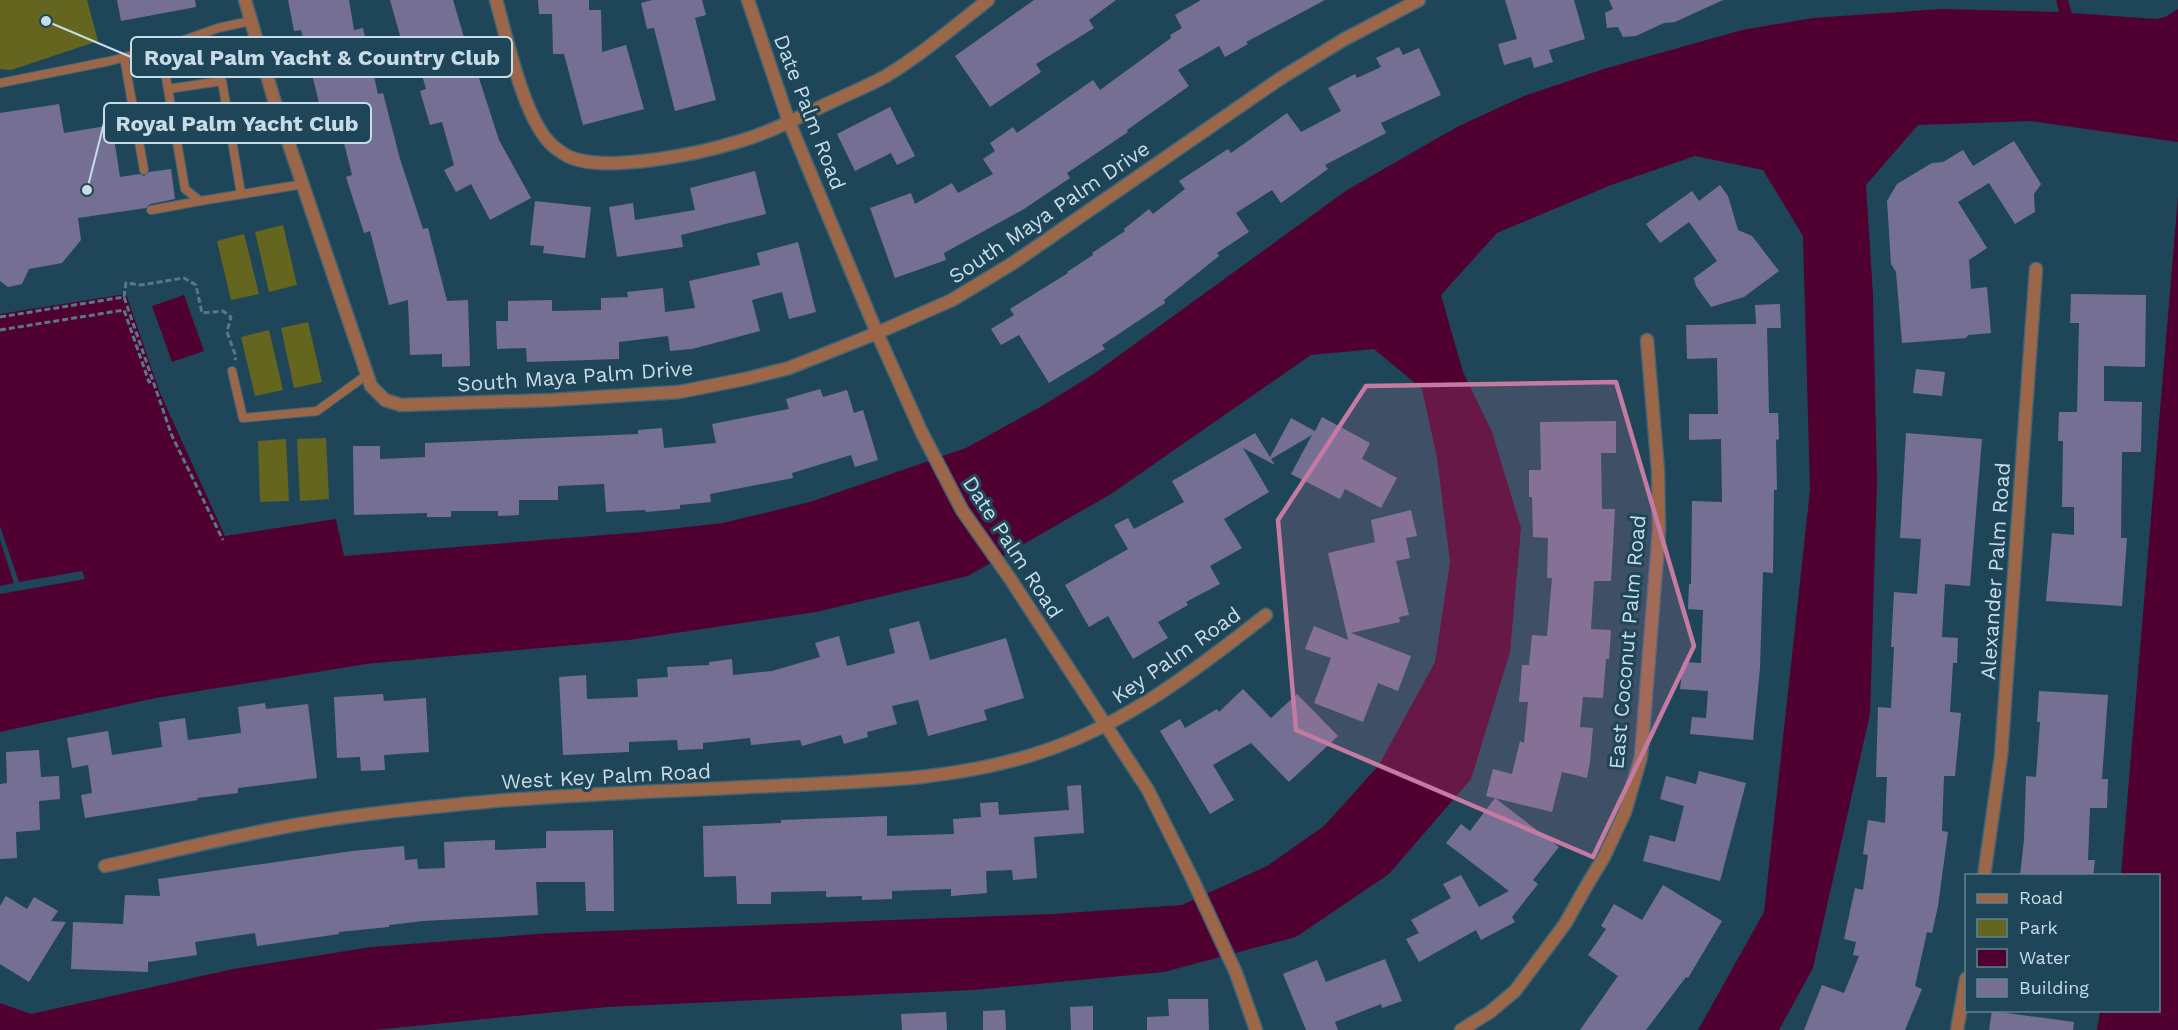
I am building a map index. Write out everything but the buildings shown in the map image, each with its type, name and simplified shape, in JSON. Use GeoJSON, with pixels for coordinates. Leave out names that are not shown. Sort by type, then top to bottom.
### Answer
{"type":"FeatureCollection","features":[{"type":"Feature","properties":{"kind":"street"},"geometry":{"type":"LineString","coordinates":[[245,0],[275,103],[368,374]]}},
{"type":"Feature","properties":{"kind":"street"},"geometry":{"type":"LineString","coordinates":[[496,0],[524,98],[537,129],[553,146],[571,158],[613,163],[685,154],[738,142],[789,122],[886,76],[988,0]]}},
{"type":"Feature","properties":{"kind":"street","name":"Date Palm Road"},"geometry":{"type":"LineString","coordinates":[[748,0],[789,122],[921,431],[962,510],[1011,580],[1148,790],[1236,973],[1256,1030]]}},
{"type":"Feature","properties":{"kind":"street","name":"South Maya Palm Drive"},"geometry":{"type":"LineString","coordinates":[[368,374],[371,386],[385,400],[401,405],[551,400],[679,392],[789,368],[878,333],[952,300],[1013,263],[1281,78],[1343,40],[1419,0]]}},
{"type":"Feature","properties":{"kind":"street","name":"Alexander Palm Road"},"geometry":{"type":"LineString","coordinates":[[1984,874],[2001,756],[2036,269]]}},
{"type":"Feature","properties":{"kind":"street","name":"East Coconut Palm Road"},"geometry":{"type":"LineString","coordinates":[[1461,1030],[1490,1012],[1515,991],[1565,924],[1604,857],[1621,821],[1641,757],[1659,530],[1658,471],[1647,340]]}},
{"type":"Feature","properties":{"kind":"street","name":"Key Palm Road"},"geometry":{"type":"LineString","coordinates":[[1106,725],[1196,670],[1266,615]]}},
{"type":"Feature","properties":{"kind":"street","name":"West Key Palm Road"},"geometry":{"type":"LineString","coordinates":[[105,866],[300,824],[383,813],[495,801],[898,780],[955,773],[1010,762],[1046,751],[1106,725]]}},
{"type":"Feature","properties":{"kind":"street"},"geometry":{"type":"LineString","coordinates":[[1957,1030],[1965,985]]}},
{"type":"Feature","properties":{"kind":"lane"},"geometry":{"type":"LineString","coordinates":[[0,83],[161,48],[218,28],[251,21]]}},
{"type":"Feature","properties":{"kind":"lane"},"geometry":{"type":"LineString","coordinates":[[161,48],[185,189],[200,201]]}},
{"type":"Feature","properties":{"kind":"lane"},"geometry":{"type":"LineString","coordinates":[[124,57],[144,170]]}},
{"type":"Feature","properties":{"kind":"lane"},"geometry":{"type":"LineString","coordinates":[[168,89],[222,81],[241,194]]}},
{"type":"Feature","properties":{"kind":"lane"},"geometry":{"type":"LineString","coordinates":[[151,210],[304,184]]}},
{"type":"Feature","properties":{"kind":"lane"},"geometry":{"type":"LineString","coordinates":[[231,371],[243,418],[317,411],[368,374]]}},
{"type":"Feature","properties":{"kind":"path"},"geometry":{"type":"LineString","coordinates":[[223,540],[172,436],[124,297],[126,283],[141,285],[184,278],[196,285],[202,313],[223,311],[231,317],[228,332],[236,357],[231,371]]}},
{"type":"Feature","properties":{"kind":"path"},"geometry":{"type":"LineString","coordinates":[[0,317],[124,297]]}},
{"type":"Feature","properties":{"kind":"path"},"geometry":{"type":"LineString","coordinates":[[0,330],[124,310],[149,382],[152,381]]}},
{"type":"Feature","properties":{"kind":"highlighted area"},"geometry":{"type":"Polygon","coordinates":[[[1616,382],[1694,646],[1593,857],[1296,730],[1278,520],[1366,386],[1616,382]]]}},
{"type":"Feature","properties":{"kind":"green space"},"geometry":{"type":"Polygon","coordinates":[[[0,0],[87,0],[98,41],[11,70],[0,69],[0,0]]]}},
{"type":"Feature","properties":{"kind":"green space"},"geometry":{"type":"Polygon","coordinates":[[[283,225],[297,285],[269,292],[255,232],[283,225]]]}},
{"type":"Feature","properties":{"kind":"green space"},"geometry":{"type":"Polygon","coordinates":[[[244,234],[259,294],[231,300],[217,241],[244,234]]]}},
{"type":"Feature","properties":{"kind":"green space"},"geometry":{"type":"Polygon","coordinates":[[[308,322],[322,382],[294,388],[281,328],[308,322]]]}},
{"type":"Feature","properties":{"kind":"green space"},"geometry":{"type":"Polygon","coordinates":[[[269,330],[283,390],[255,396],[241,337],[269,330]]]}},
{"type":"Feature","properties":{"kind":"green space"},"geometry":{"type":"Polygon","coordinates":[[[326,438],[329,499],[300,501],[297,439],[326,438]]]}},
{"type":"Feature","properties":{"kind":"green space"},"geometry":{"type":"Polygon","coordinates":[[[286,439],[289,501],[260,502],[258,441],[286,439]]]}},
{"type":"Feature","properties":{"kind":"water"},"geometry":{"type":"Polygon","coordinates":[[[2056,0],[2068,0],[2072,13],[2156,19],[2165,17],[2178,9],[2178,142],[2031,121],[1918,125],[1866,185],[1873,295],[1877,482],[1870,714],[1813,968],[1779,1030],[1698,1030],[1764,912],[1810,490],[1803,236],[1763,170],[1695,156],[1611,185],[1497,233],[1441,295],[1463,372],[1492,432],[1521,528],[1510,652],[1471,779],[1389,874],[1296,937],[1164,972],[973,990],[607,1007],[375,1030],[0,1030],[0,1003],[31,1014],[233,969],[371,947],[551,933],[1052,914],[1182,905],[1267,866],[1324,826],[1379,765],[1435,662],[1450,562],[1437,458],[1422,389],[1374,349],[1311,355],[1111,494],[968,576],[816,612],[629,640],[366,664],[156,698],[0,732],[0,314],[126,294],[160,393],[225,536],[336,519],[344,556],[642,532],[723,523],[810,502],[966,448],[1092,375],[1347,190],[1457,127],[1524,96],[1607,68],[1742,30],[1813,18],[1941,9],[2059,12],[2056,0]]]}},
{"type":"Feature","properties":{"kind":"water"},"geometry":{"type":"Polygon","coordinates":[[[2178,196],[2178,1030],[2097,1030],[2100,1012],[2160,1012],[2160,874],[2121,874],[2178,196]]]}},
{"type":"Feature","properties":{"kind":"water"},"geometry":{"type":"Polygon","coordinates":[[[184,295],[204,351],[172,362],[152,306],[184,295]]]}},
{"type":"Feature","properties":{"kind":"pier"},"geometry":{"type":"Polygon","coordinates":[[[0,526],[19,582],[82,571],[85,579],[0,594],[0,586],[14,583],[0,540],[0,526]]]}},
{"type":"Feature","properties":{"kind":"place","name":"Royal Palm Yacht & Country Club"},"geometry":{"type":"Point","coordinates":[46,21]}},
{"type":"Feature","properties":{"kind":"place","name":"Royal Palm Yacht Club"},"geometry":{"type":"Point","coordinates":[87,190]}}]}
